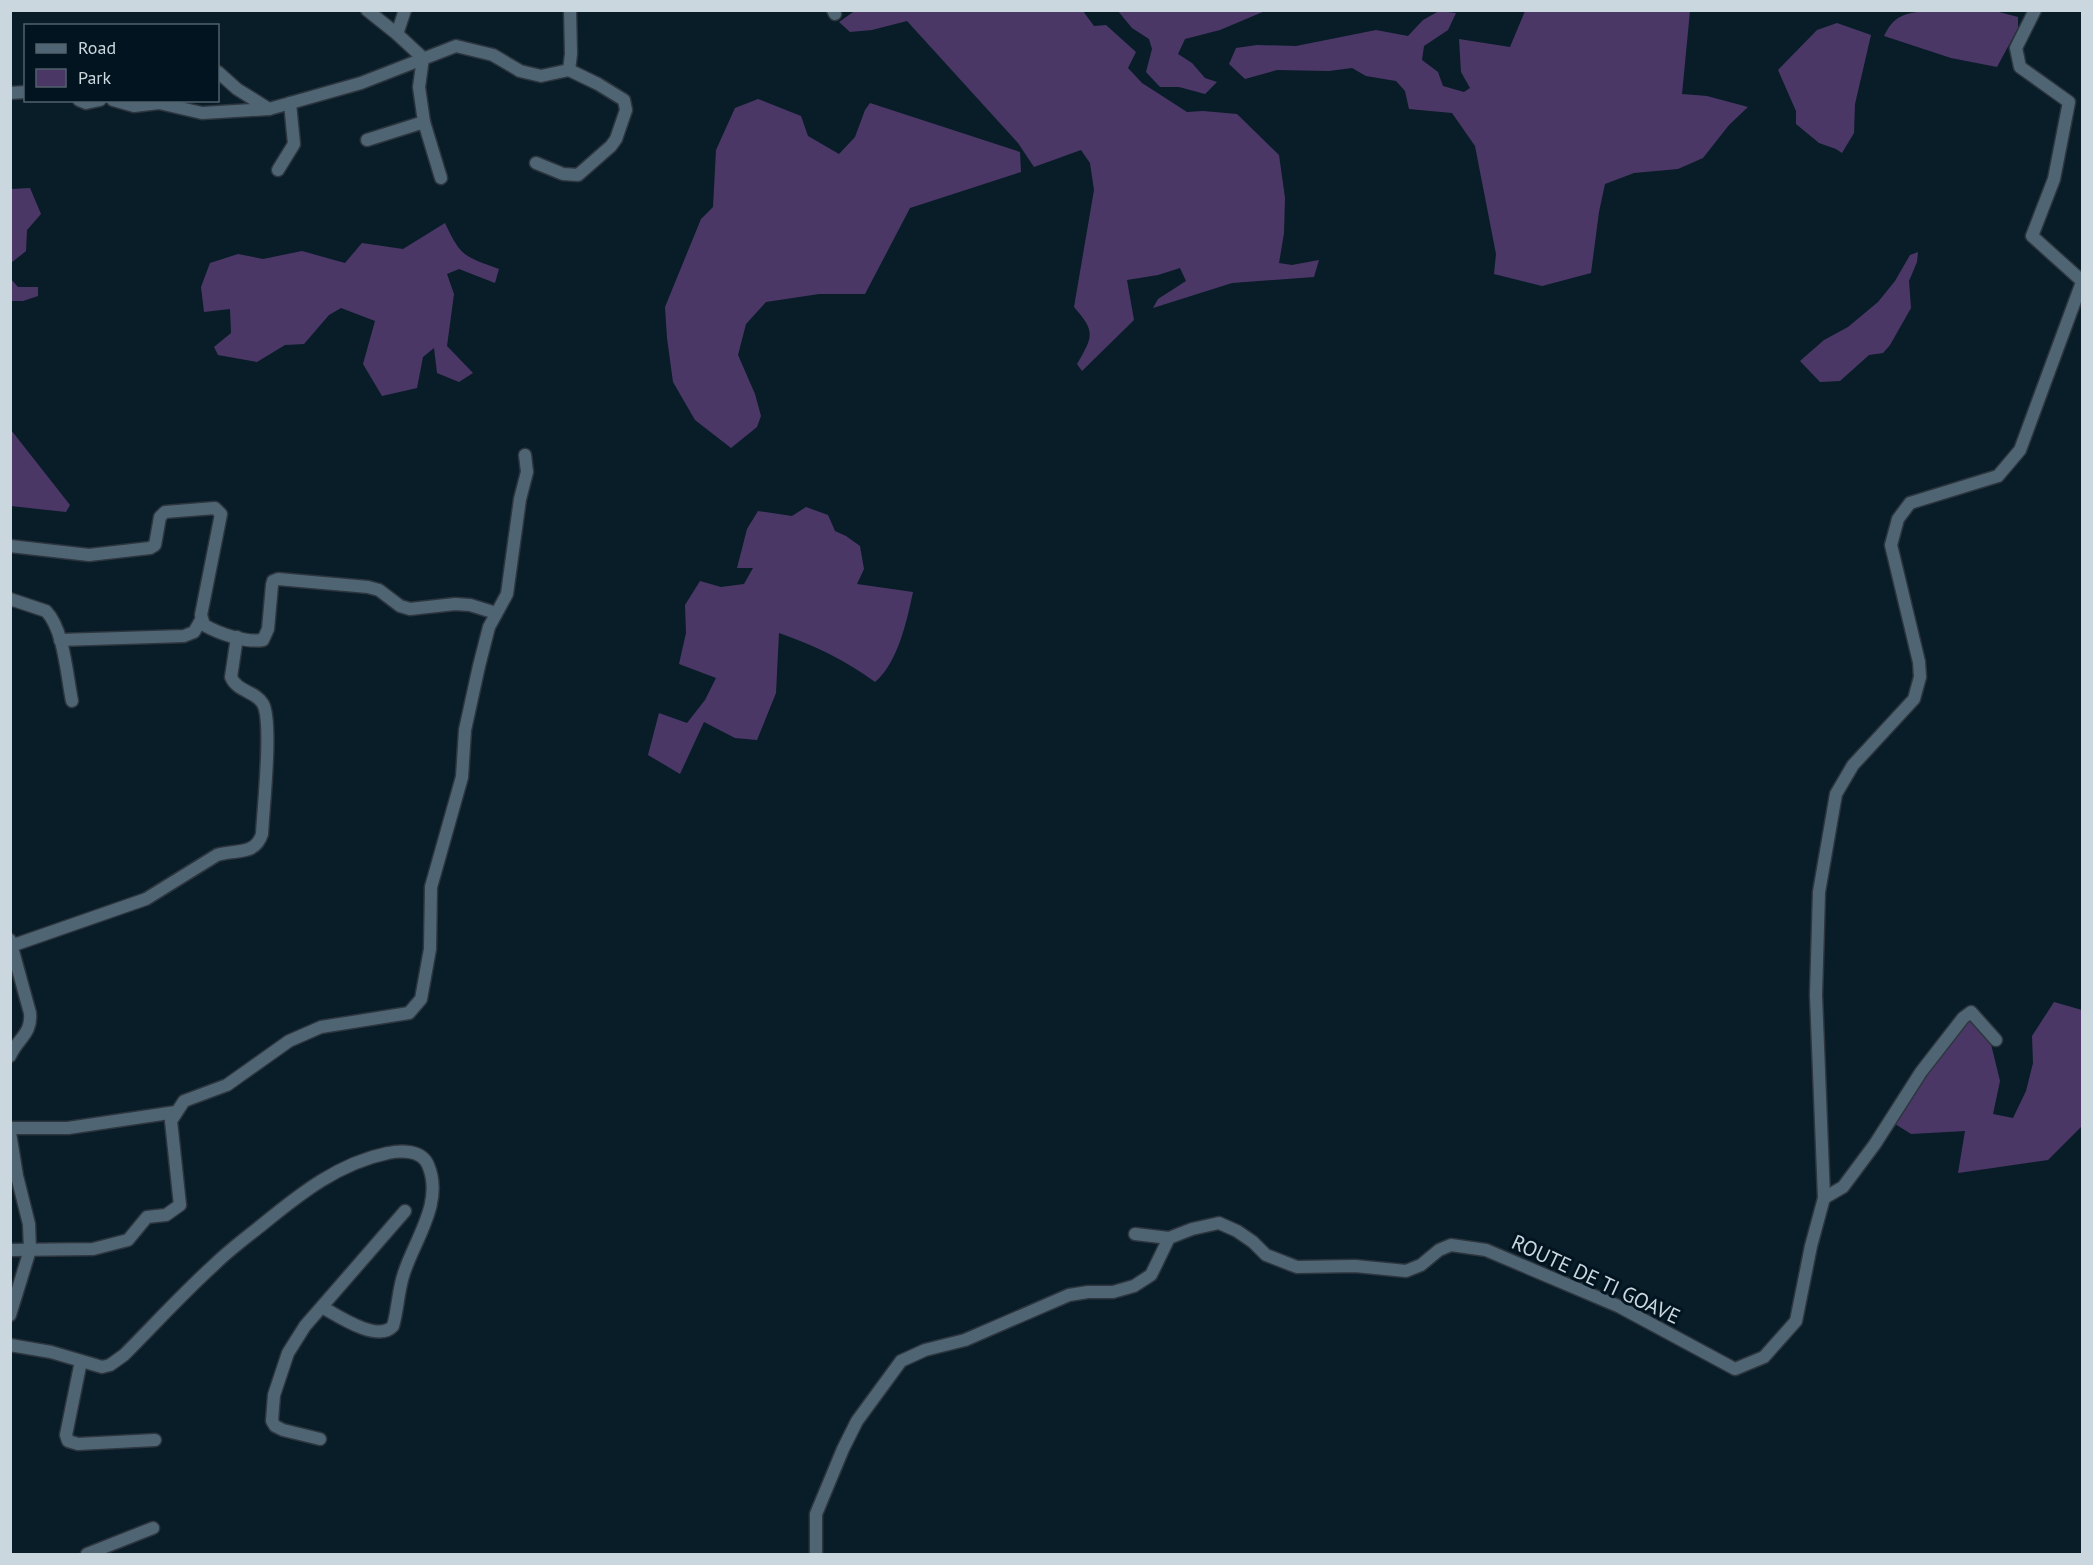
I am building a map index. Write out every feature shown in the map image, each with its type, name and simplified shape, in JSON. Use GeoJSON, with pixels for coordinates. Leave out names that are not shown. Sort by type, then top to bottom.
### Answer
{"type":"FeatureCollection","features":[{"type":"Feature","properties":{"kind":"street"},"geometry":{"type":"LineString","coordinates":[[367,10],[397,33],[423,58]]}},
{"type":"Feature","properties":{"kind":"street"},"geometry":{"type":"LineString","coordinates":[[397,33],[405,10]]}},
{"type":"Feature","properties":{"kind":"street"},"geometry":{"type":"LineString","coordinates":[[569,70],[572,54],[570,10]]}},
{"type":"Feature","properties":{"kind":"street","name":"ROUTE DE TI GOAVE"},"geometry":{"type":"LineString","coordinates":[[1169,1238],[1192,1228],[1219,1223],[1237,1231],[1266,1255],[1297,1267],[1355,1266],[1406,1271],[1421,1265],[1439,1250],[1451,1245],[1486,1250],[1618,1306],[1735,1369],[1764,1358],[1796,1320],[1824,1198],[1816,995],[1818,915],[1819,892],[1836,795],[1853,765],[1914,699],[1920,677],[1919,662],[1891,545],[1898,519],[1910,503],[1998,476],[2020,450],[2082,281],[2032,236],[2054,179],[2069,102],[2020,67],[2016,48],[2035,10]]}},
{"type":"Feature","properties":{"kind":"street"},"geometry":{"type":"LineString","coordinates":[[120,102],[134,106],[159,103],[202,112],[269,109],[361,83],[456,46],[493,55],[520,71],[541,76],[569,70],[624,100],[626,110],[616,139],[578,175],[564,174],[536,163]]}},
{"type":"Feature","properties":{"kind":"street"},"geometry":{"type":"LineString","coordinates":[[423,58],[419,87],[424,122],[441,178]]}},
{"type":"Feature","properties":{"kind":"street"},"geometry":{"type":"LineString","coordinates":[[219,73],[237,89],[269,109]]}},
{"type":"Feature","properties":{"kind":"street"},"geometry":{"type":"LineString","coordinates":[[278,170],[294,144],[290,103]]}},
{"type":"Feature","properties":{"kind":"street"},"geometry":{"type":"LineString","coordinates":[[367,140],[424,122]]}},
{"type":"Feature","properties":{"kind":"street"},"geometry":{"type":"LineString","coordinates":[[10,1250],[93,1249],[128,1240],[147,1218],[166,1215],[180,1205],[171,1121],[184,1101],[227,1085],[290,1041],[321,1027],[409,1013],[421,999],[430,949],[431,887],[462,777],[465,730],[489,627],[507,594],[520,499],[527,472],[525,455]]}},
{"type":"Feature","properties":{"kind":"street"},"geometry":{"type":"LineString","coordinates":[[10,546],[89,555],[150,548],[155,545],[160,517],[165,512],[218,509],[221,514],[201,620],[194,632],[184,636],[60,640]]}},
{"type":"Feature","properties":{"kind":"street"},"geometry":{"type":"LineString","coordinates":[[201,620],[210,628],[237,637],[263,640],[266,636],[272,585],[273,581],[278,579],[368,587],[379,590],[400,606],[410,609],[455,604],[470,605],[496,613]]}},
{"type":"Feature","properties":{"kind":"street"},"geometry":{"type":"LineString","coordinates":[[10,599],[46,611],[50,615],[60,640],[72,701]]}},
{"type":"Feature","properties":{"kind":"street"},"geometry":{"type":"LineString","coordinates":[[11,946],[146,899],[217,855],[251,850],[260,842],[267,741],[265,710],[260,700],[236,685],[231,677],[237,637]]}},
{"type":"Feature","properties":{"kind":"street"},"geometry":{"type":"LineString","coordinates":[[10,940],[31,1023],[29,1031],[10,1056]]}},
{"type":"Feature","properties":{"kind":"street"},"geometry":{"type":"LineString","coordinates":[[1824,1198],[1843,1187],[1875,1144],[1921,1072],[1963,1018],[1971,1011],[1996,1040]]}},
{"type":"Feature","properties":{"kind":"street"},"geometry":{"type":"LineString","coordinates":[[10,1128],[68,1128],[177,1112]]}},
{"type":"Feature","properties":{"kind":"street"},"geometry":{"type":"LineString","coordinates":[[10,1133],[14,1177],[29,1224],[30,1250],[10,1315]]}},
{"type":"Feature","properties":{"kind":"street"},"geometry":{"type":"LineString","coordinates":[[10,1345],[51,1352],[106,1367],[117,1360],[215,1264],[302,1193],[339,1169],[373,1156],[409,1151],[424,1158],[428,1164],[432,1182],[431,1205],[404,1272],[393,1326],[389,1330],[378,1332],[355,1325],[322,1307]]}},
{"type":"Feature","properties":{"kind":"street"},"geometry":{"type":"LineString","coordinates":[[320,1439],[275,1426],[271,1415],[274,1395],[288,1353],[305,1326],[405,1211]]}},
{"type":"Feature","properties":{"kind":"street"},"geometry":{"type":"LineString","coordinates":[[816,1554],[816,1514],[843,1449],[857,1421],[901,1361],[925,1350],[965,1340],[1069,1295],[1113,1292],[1134,1286],[1151,1275],[1169,1238],[1135,1234]]}},
{"type":"Feature","properties":{"kind":"street"},"geometry":{"type":"LineString","coordinates":[[81,1361],[66,1435],[68,1441],[78,1444],[155,1440]]}},
{"type":"Feature","properties":{"kind":"street"},"geometry":{"type":"LineString","coordinates":[[87,1554],[153,1528]]}},
{"type":"Feature","properties":{"kind":"green space"},"geometry":{"type":"Polygon","coordinates":[[[856,10],[1083,11],[1094,26],[1106,25],[1136,52],[1128,68],[1142,83],[1187,112],[1237,114],[1279,155],[1285,198],[1284,233],[1279,263],[1292,265],[1319,260],[1314,277],[1232,283],[1153,308],[1158,299],[1186,281],[1180,268],[1158,275],[1127,280],[1134,320],[1082,371],[1077,364],[1090,334],[1086,323],[1074,307],[1094,190],[1090,163],[1081,150],[1034,167],[1018,143],[907,21],[872,30],[850,32],[839,22],[856,10]]]}},
{"type":"Feature","properties":{"kind":"green space"},"geometry":{"type":"Polygon","coordinates":[[[1118,11],[1265,11],[1220,30],[1185,39],[1178,54],[1192,63],[1205,78],[1217,82],[1205,94],[1179,87],[1160,87],[1146,72],[1152,49],[1149,39],[1132,28],[1118,11]]]}},
{"type":"Feature","properties":{"kind":"green space"},"geometry":{"type":"Polygon","coordinates":[[[1439,11],[1456,13],[1448,30],[1424,46],[1422,60],[1438,72],[1443,86],[1464,92],[1470,88],[1461,72],[1459,39],[1510,47],[1525,11],[1690,11],[1682,94],[1707,96],[1748,107],[1729,125],[1703,158],[1678,169],[1634,173],[1605,184],[1591,273],[1542,286],[1494,274],[1496,254],[1475,146],[1452,113],[1409,109],[1405,91],[1396,81],[1366,76],[1352,68],[1329,71],[1277,70],[1245,79],[1229,64],[1236,48],[1257,45],[1296,46],[1376,30],[1408,36],[1423,20],[1439,11]]]}},
{"type":"Feature","properties":{"kind":"green space"},"geometry":{"type":"Polygon","coordinates":[[[1927,11],[1995,11],[2018,17],[2018,28],[1997,67],[1951,58],[1884,36],[1896,19],[1901,16],[1927,11]]]}},
{"type":"Feature","properties":{"kind":"green space"},"geometry":{"type":"Polygon","coordinates":[[[1837,23],[1871,35],[1855,104],[1854,133],[1842,153],[1819,143],[1796,124],[1796,111],[1778,70],[1817,30],[1837,23]]]}},
{"type":"Feature","properties":{"kind":"green space"},"geometry":{"type":"Polygon","coordinates":[[[758,99],[801,116],[808,136],[839,154],[855,137],[870,103],[1020,152],[1021,172],[910,208],[865,294],[819,294],[766,302],[746,324],[738,355],[755,394],[761,416],[757,427],[731,448],[695,420],[673,382],[665,307],[701,219],[713,207],[716,150],[735,108],[758,99]]]}},
{"type":"Feature","properties":{"kind":"green space"},"geometry":{"type":"Polygon","coordinates":[[[30,188],[41,214],[27,230],[26,251],[11,263],[11,189],[30,188]]]}},
{"type":"Feature","properties":{"kind":"green space"},"geometry":{"type":"Polygon","coordinates":[[[445,223],[455,243],[465,254],[499,269],[495,283],[459,269],[447,274],[454,294],[447,346],[473,373],[459,382],[437,373],[434,348],[423,357],[417,388],[382,396],[363,364],[375,321],[341,308],[329,315],[304,344],[285,345],[257,362],[218,355],[214,347],[231,333],[230,309],[204,312],[201,287],[210,263],[238,254],[263,259],[302,251],[345,263],[362,243],[403,249],[445,223]]]}},
{"type":"Feature","properties":{"kind":"green space"},"geometry":{"type":"Polygon","coordinates":[[[1918,252],[1917,262],[1909,281],[1911,308],[1890,345],[1883,353],[1869,355],[1840,381],[1820,382],[1800,361],[1824,340],[1848,327],[1878,302],[1895,281],[1910,255],[1918,252]]]}},
{"type":"Feature","properties":{"kind":"green space"},"geometry":{"type":"Polygon","coordinates":[[[10,278],[18,287],[38,287],[38,296],[23,301],[11,301],[10,278]]]}},
{"type":"Feature","properties":{"kind":"green space"},"geometry":{"type":"Polygon","coordinates":[[[11,430],[70,505],[66,512],[11,506],[11,430]]]}},
{"type":"Feature","properties":{"kind":"green space"},"geometry":{"type":"Polygon","coordinates":[[[806,507],[828,515],[835,531],[860,546],[864,569],[857,584],[913,592],[896,653],[875,682],[829,654],[779,633],[776,693],[757,740],[735,738],[704,722],[680,774],[648,755],[659,713],[687,723],[705,700],[716,678],[679,664],[686,633],[685,605],[700,581],[721,587],[744,584],[753,568],[737,568],[747,529],[758,511],[792,516],[806,507]]]}},
{"type":"Feature","properties":{"kind":"green space"},"geometry":{"type":"Polygon","coordinates":[[[2054,1002],[2082,1010],[2082,1126],[2048,1160],[1958,1173],[1965,1131],[1911,1134],[1892,1122],[1929,1066],[1969,1017],[1990,1040],[2000,1081],[1993,1114],[2013,1118],[2026,1091],[2033,1063],[2032,1036],[2054,1002]]]}}]}
